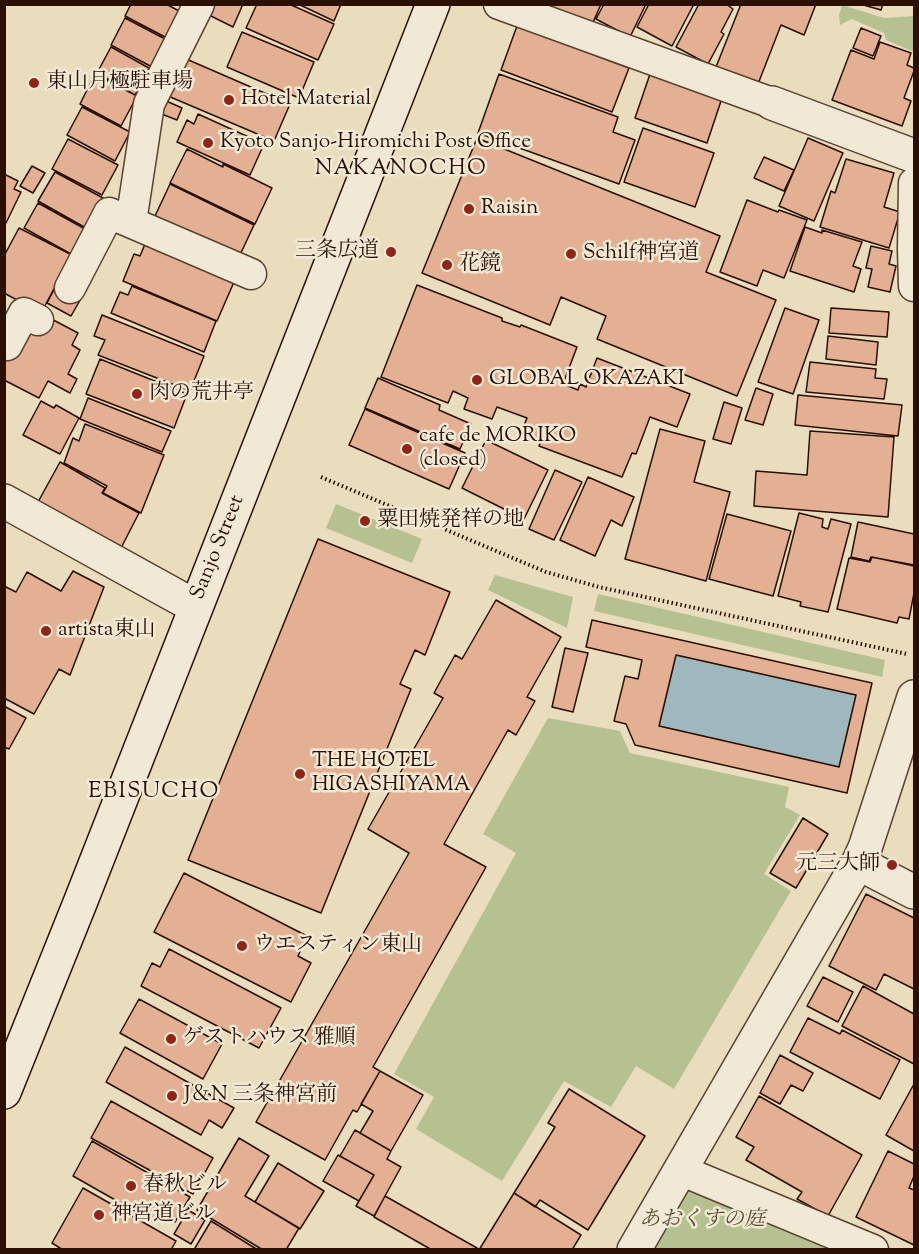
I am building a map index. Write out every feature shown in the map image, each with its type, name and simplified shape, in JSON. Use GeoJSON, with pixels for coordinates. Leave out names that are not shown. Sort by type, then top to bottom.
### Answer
{"type":"FeatureCollection","features":[{"type":"Feature","properties":{"kind":"main road","name":"Sanjo Street"},"geometry":{"type":"LineString","coordinates":[[4,1092],[434,4]]}},
{"type":"Feature","properties":{"kind":"main road"},"geometry":{"type":"LineString","coordinates":[[772,103],[915,156]]}},
{"type":"Feature","properties":{"kind":"main road"},"geometry":{"type":"LineString","coordinates":[[4,501],[196,607]]}},
{"type":"Feature","properties":{"kind":"main road"},"geometry":{"type":"LineString","coordinates":[[634,1250],[858,863],[915,697]]}},
{"type":"Feature","properties":{"kind":"main road"},"geometry":{"type":"LineString","coordinates":[[858,863],[915,892]]}},
{"type":"Feature","properties":{"kind":"lane"},"geometry":{"type":"LineString","coordinates":[[131,222],[149,104],[199,4]]}},
{"type":"Feature","properties":{"kind":"lane"},"geometry":{"type":"LineString","coordinates":[[499,4],[772,103]]}},
{"type":"Feature","properties":{"kind":"lane"},"geometry":{"type":"LineString","coordinates":[[915,183],[913,249],[915,286]]}},
{"type":"Feature","properties":{"kind":"lane"},"geometry":{"type":"LineString","coordinates":[[4,343],[7,345],[24,313],[55,310],[109,213],[251,274]]}},
{"type":"Feature","properties":{"kind":"lane"},"geometry":{"type":"LineString","coordinates":[[680,1170],[873,1250]]}},
{"type":"Feature","properties":{"kind":"path"},"geometry":{"type":"LineString","coordinates":[[321,477],[546,572],[599,587],[900,652]]}},
{"type":"Feature","properties":{"kind":"green space"},"geometry":{"type":"Polygon","coordinates":[[[842,5],[884,18],[914,16],[914,52],[886,40],[884,33],[852,19],[840,25],[839,15],[842,5]]]}},
{"type":"Feature","properties":{"kind":"green space"},"geometry":{"type":"Polygon","coordinates":[[[336,504],[422,539],[412,563],[326,528],[336,504]]]}},
{"type":"Feature","properties":{"kind":"green space"},"geometry":{"type":"Polygon","coordinates":[[[495,575],[573,597],[567,628],[488,590],[495,575]]]}},
{"type":"Feature","properties":{"kind":"green space"},"geometry":{"type":"Polygon","coordinates":[[[598,594],[885,660],[882,677],[594,611],[598,594]]]}},
{"type":"Feature","properties":{"kind":"green space"},"geometry":{"type":"Polygon","coordinates":[[[548,718],[620,731],[630,753],[789,787],[785,807],[800,815],[764,874],[791,891],[674,1089],[636,1066],[611,1107],[564,1081],[502,1181],[416,1129],[434,1097],[394,1074],[516,853],[483,834],[548,718]]]}},
{"type":"Feature","properties":{"kind":"green space","name":"あおくすの庭"},"geometry":{"type":"Polygon","coordinates":[[[689,1184],[846,1250],[652,1250],[689,1184]]]}},
{"type":"Feature","properties":{"kind":"water"},"geometry":{"type":"Polygon","coordinates":[[[676,655],[856,695],[839,767],[659,726],[676,655]]]}},
{"type":"Feature","properties":{"kind":"building"},"geometry":{"type":"Polygon","coordinates":[[[131,4],[166,4],[181,12],[167,38],[125,16],[131,4]]]}},
{"type":"Feature","properties":{"kind":"building"},"geometry":{"type":"Polygon","coordinates":[[[204,4],[243,4],[233,27],[201,11],[204,4]]]}},
{"type":"Feature","properties":{"kind":"building"},"geometry":{"type":"Polygon","coordinates":[[[257,4],[289,4],[334,24],[318,60],[246,28],[257,4]]]}},
{"type":"Feature","properties":{"kind":"building"},"geometry":{"type":"Polygon","coordinates":[[[298,4],[341,4],[334,21],[298,4]]]}},
{"type":"Feature","properties":{"kind":"building"},"geometry":{"type":"Polygon","coordinates":[[[538,4],[601,4],[591,27],[538,4]]]}},
{"type":"Feature","properties":{"kind":"building"},"geometry":{"type":"Polygon","coordinates":[[[604,4],[646,4],[630,37],[596,19],[604,4]]]}},
{"type":"Feature","properties":{"kind":"building"},"geometry":{"type":"Polygon","coordinates":[[[649,4],[694,4],[672,46],[637,27],[649,4]]]}},
{"type":"Feature","properties":{"kind":"building"},"geometry":{"type":"Polygon","coordinates":[[[699,4],[726,4],[733,9],[721,32],[724,34],[708,64],[676,47],[699,4]]]}},
{"type":"Feature","properties":{"kind":"building"},"geometry":{"type":"Polygon","coordinates":[[[741,4],[816,4],[804,35],[781,25],[758,84],[716,67],[741,4]]]}},
{"type":"Feature","properties":{"kind":"building"},"geometry":{"type":"Polygon","coordinates":[[[860,4],[883,4],[881,10],[860,4]]]}},
{"type":"Feature","properties":{"kind":"building"},"geometry":{"type":"Polygon","coordinates":[[[125,18],[167,40],[152,67],[111,45],[125,18]]]}},
{"type":"Feature","properties":{"kind":"building"},"geometry":{"type":"Polygon","coordinates":[[[517,26],[629,68],[612,112],[501,70],[517,26]]]}},
{"type":"Feature","properties":{"kind":"building"},"geometry":{"type":"Polygon","coordinates":[[[861,28],[881,36],[873,56],[853,48],[861,28]]]}},
{"type":"Feature","properties":{"kind":"building"},"geometry":{"type":"Polygon","coordinates":[[[242,32],[314,62],[299,98],[227,67],[242,32]]]}},
{"type":"Feature","properties":{"kind":"building"},"geometry":{"type":"Polygon","coordinates":[[[880,42],[911,53],[907,65],[914,68],[914,71],[904,98],[911,101],[902,126],[832,100],[851,50],[874,59],[880,42]]]}},
{"type":"Feature","properties":{"kind":"building"},"geometry":{"type":"Polygon","coordinates":[[[111,47],[149,68],[135,95],[97,73],[111,47]]]}},
{"type":"Feature","properties":{"kind":"building","name":"Hotel Material"},"geometry":{"type":"Polygon","coordinates":[[[184,58],[290,104],[274,141],[168,96],[184,58]]]}},
{"type":"Feature","properties":{"kind":"building"},"geometry":{"type":"Polygon","coordinates":[[[95,74],[137,96],[121,126],[80,104],[95,74]]]}},
{"type":"Feature","properties":{"kind":"building"},"geometry":{"type":"Polygon","coordinates":[[[499,74],[618,117],[613,132],[635,140],[619,184],[478,133],[499,74]]]}},
{"type":"Feature","properties":{"kind":"building"},"geometry":{"type":"Polygon","coordinates":[[[650,74],[722,98],[707,143],[635,118],[650,74]]]}},
{"type":"Feature","properties":{"kind":"building"},"geometry":{"type":"Polygon","coordinates":[[[164,100],[182,108],[177,120],[159,113],[164,100]]]}},
{"type":"Feature","properties":{"kind":"building"},"geometry":{"type":"Polygon","coordinates":[[[82,107],[130,132],[115,161],[67,135],[82,107]]]}},
{"type":"Feature","properties":{"kind":"building"},"geometry":{"type":"Polygon","coordinates":[[[198,114],[264,144],[250,175],[177,142],[187,120],[194,124],[198,114]]]}},
{"type":"Feature","properties":{"kind":"building"},"geometry":{"type":"Polygon","coordinates":[[[643,128],[714,153],[695,207],[624,182],[643,128]]]}},
{"type":"Feature","properties":{"kind":"building","name":"Schilf神宮道"},"geometry":{"type":"Polygon","coordinates":[[[477,138],[720,236],[706,272],[776,300],[737,396],[597,339],[606,316],[561,297],[550,325],[422,273],[477,138]]]}},
{"type":"Feature","properties":{"kind":"building"},"geometry":{"type":"Polygon","coordinates":[[[808,138],[843,153],[814,221],[779,206],[808,138]]]}},
{"type":"Feature","properties":{"kind":"building"},"geometry":{"type":"Polygon","coordinates":[[[68,139],[118,165],[102,195],[52,169],[68,139]]]}},
{"type":"Feature","properties":{"kind":"building"},"geometry":{"type":"Polygon","coordinates":[[[187,149],[272,188],[255,224],[170,183],[187,149]]]}},
{"type":"Feature","properties":{"kind":"building"},"geometry":{"type":"Polygon","coordinates":[[[764,157],[794,170],[784,191],[754,178],[764,157]]]}},
{"type":"Feature","properties":{"kind":"building"},"geometry":{"type":"Polygon","coordinates":[[[846,159],[894,173],[884,207],[900,212],[889,248],[820,227],[831,191],[835,193],[846,159]]]}},
{"type":"Feature","properties":{"kind":"building"},"geometry":{"type":"Polygon","coordinates":[[[32,166],[45,173],[33,193],[20,186],[32,166]]]}},
{"type":"Feature","properties":{"kind":"building"},"geometry":{"type":"Polygon","coordinates":[[[55,172],[103,198],[86,228],[38,201],[55,172]]]}},
{"type":"Feature","properties":{"kind":"building"},"geometry":{"type":"Polygon","coordinates":[[[4,174],[18,181],[14,189],[21,192],[6,223],[4,223],[4,174]]]}},
{"type":"Feature","properties":{"kind":"building"},"geometry":{"type":"Polygon","coordinates":[[[170,184],[254,225],[239,257],[155,216],[170,184]]]}},
{"type":"Feature","properties":{"kind":"building"},"geometry":{"type":"Polygon","coordinates":[[[747,200],[807,220],[784,278],[763,270],[757,286],[720,272],[747,200]]]}},
{"type":"Feature","properties":{"kind":"building"},"geometry":{"type":"Polygon","coordinates":[[[38,203],[85,229],[71,254],[24,228],[38,203]]]}},
{"type":"Feature","properties":{"kind":"building"},"geometry":{"type":"Polygon","coordinates":[[[805,227],[862,242],[853,266],[861,269],[854,292],[790,271],[805,227]]]}},
{"type":"Feature","properties":{"kind":"building"},"geometry":{"type":"Polygon","coordinates":[[[19,228],[72,255],[41,313],[4,293],[4,256],[19,228]]]}},
{"type":"Feature","properties":{"kind":"building"},"geometry":{"type":"Polygon","coordinates":[[[145,244],[234,282],[217,321],[123,281],[134,254],[140,256],[145,244]]]}},
{"type":"Feature","properties":{"kind":"building"},"geometry":{"type":"Polygon","coordinates":[[[871,246],[892,251],[889,264],[896,266],[890,292],[868,287],[872,269],[866,268],[871,246]]]}},
{"type":"Feature","properties":{"kind":"building"},"geometry":{"type":"Polygon","coordinates":[[[58,282],[83,295],[71,316],[47,303],[58,282]]]}},
{"type":"Feature","properties":{"kind":"building","name":"GLOBAL OKAZAKI"},"geometry":{"type":"Polygon","coordinates":[[[417,285],[502,318],[502,321],[520,327],[521,325],[577,347],[563,384],[578,390],[580,384],[586,387],[597,358],[690,394],[677,427],[650,417],[636,454],[632,453],[622,477],[539,446],[541,441],[521,433],[527,418],[497,407],[492,419],[464,409],[468,398],[453,391],[448,403],[381,377],[417,285]]]}},
{"type":"Feature","properties":{"kind":"building"},"geometry":{"type":"Polygon","coordinates":[[[132,286],[216,321],[204,352],[111,313],[120,292],[128,295],[132,286]]]}},
{"type":"Feature","properties":{"kind":"building"},"geometry":{"type":"Polygon","coordinates":[[[785,308],[819,320],[793,394],[758,382],[785,308]]]}},
{"type":"Feature","properties":{"kind":"building"},"geometry":{"type":"Polygon","coordinates":[[[831,308],[889,312],[887,337],[829,333],[831,308]]]}},
{"type":"Feature","properties":{"kind":"building"},"geometry":{"type":"Polygon","coordinates":[[[42,314],[78,333],[72,345],[80,350],[68,374],[77,379],[70,393],[48,381],[39,398],[4,380],[4,349],[42,314]]]}},
{"type":"Feature","properties":{"kind":"building"},"geometry":{"type":"Polygon","coordinates":[[[102,315],[204,356],[190,391],[98,355],[105,340],[94,336],[102,315]]]}},
{"type":"Feature","properties":{"kind":"building"},"geometry":{"type":"Polygon","coordinates":[[[828,336],[878,342],[876,365],[826,359],[828,336]]]}},
{"type":"Feature","properties":{"kind":"building","name":"肉の荒井亭"},"geometry":{"type":"Polygon","coordinates":[[[100,359],[187,394],[174,428],[86,394],[100,359]]]}},
{"type":"Feature","properties":{"kind":"building"},"geometry":{"type":"Polygon","coordinates":[[[810,362],[876,369],[875,378],[887,379],[884,399],[806,392],[810,362]]]}},
{"type":"Feature","properties":{"kind":"building"},"geometry":{"type":"Polygon","coordinates":[[[378,378],[440,405],[439,410],[471,424],[460,449],[365,408],[378,378]]]}},
{"type":"Feature","properties":{"kind":"building"},"geometry":{"type":"Polygon","coordinates":[[[756,388],[773,394],[763,425],[745,420],[756,388]]]}},
{"type":"Feature","properties":{"kind":"building"},"geometry":{"type":"Polygon","coordinates":[[[798,395],[902,405],[898,436],[795,425],[798,395]]]}},
{"type":"Feature","properties":{"kind":"building"},"geometry":{"type":"Polygon","coordinates":[[[88,398],[171,431],[162,452],[80,419],[88,398]]]}},
{"type":"Feature","properties":{"kind":"building"},"geometry":{"type":"Polygon","coordinates":[[[41,401],[54,408],[56,405],[79,418],[60,454],[23,435],[41,401]]]}},
{"type":"Feature","properties":{"kind":"building"},"geometry":{"type":"Polygon","coordinates":[[[724,402],[742,408],[731,444],[713,439],[724,402]]]}},
{"type":"Feature","properties":{"kind":"building","name":"cafe de MORIKO (closed)"},"geometry":{"type":"Polygon","coordinates":[[[365,409],[465,453],[449,489],[349,445],[365,409]]]}},
{"type":"Feature","properties":{"kind":"building"},"geometry":{"type":"Polygon","coordinates":[[[85,424],[164,455],[141,513],[103,493],[107,486],[64,463],[73,438],[79,441],[85,424]]]}},
{"type":"Feature","properties":{"kind":"building"},"geometry":{"type":"Polygon","coordinates":[[[660,429],[705,441],[694,482],[730,492],[706,581],[625,559],[660,429]]]}},
{"type":"Feature","properties":{"kind":"building"},"geometry":{"type":"Polygon","coordinates":[[[810,431],[894,437],[888,517],[754,506],[756,471],[807,475],[810,431]]]}},
{"type":"Feature","properties":{"kind":"building"},"geometry":{"type":"Polygon","coordinates":[[[486,440],[548,470],[524,519],[462,488],[486,440]]]}},
{"type":"Feature","properties":{"kind":"building"},"geometry":{"type":"Polygon","coordinates":[[[60,462],[105,488],[102,493],[139,513],[121,548],[38,502],[60,462]]]}},
{"type":"Feature","properties":{"kind":"building"},"geometry":{"type":"Polygon","coordinates":[[[555,470],[582,482],[554,540],[529,529],[555,470]]]}},
{"type":"Feature","properties":{"kind":"building"},"geometry":{"type":"Polygon","coordinates":[[[588,477],[634,497],[622,526],[611,520],[595,556],[560,540],[588,477]]]}},
{"type":"Feature","properties":{"kind":"building"},"geometry":{"type":"Polygon","coordinates":[[[799,513],[823,519],[822,527],[828,529],[831,519],[851,524],[828,612],[800,606],[801,602],[778,596],[799,513]]]}},
{"type":"Feature","properties":{"kind":"building"},"geometry":{"type":"Polygon","coordinates":[[[727,514],[791,531],[773,596],[709,579],[727,514]]]}},
{"type":"Feature","properties":{"kind":"building"},"geometry":{"type":"Polygon","coordinates":[[[858,522],[914,534],[914,565],[871,557],[869,561],[851,557],[858,522]]]}},
{"type":"Feature","properties":{"kind":"building","name":"THE HOTEL HIGASHIYAMA"},"geometry":{"type":"Polygon","coordinates":[[[318,539],[450,592],[425,655],[415,650],[400,684],[411,689],[321,913],[188,860],[318,539]]]}},
{"type":"Feature","properties":{"kind":"building"},"geometry":{"type":"Polygon","coordinates":[[[872,557],[914,566],[914,593],[909,619],[899,617],[897,623],[837,609],[849,558],[870,562],[872,557]]]}},
{"type":"Feature","properties":{"kind":"building","name":"artista東山"},"geometry":{"type":"Polygon","coordinates":[[[73,571],[104,587],[70,675],[59,669],[34,714],[4,698],[4,586],[16,592],[27,572],[61,591],[73,571]]]}},
{"type":"Feature","properties":{"kind":"building"},"geometry":{"type":"Polygon","coordinates":[[[496,600],[561,637],[527,697],[535,701],[516,735],[508,730],[444,844],[486,867],[373,1067],[380,1071],[357,1112],[353,1110],[325,1160],[256,1122],[409,853],[368,829],[443,698],[434,693],[455,655],[462,659],[496,600]]]}},
{"type":"Feature","properties":{"kind":"building"},"geometry":{"type":"Polygon","coordinates":[[[592,620],[872,683],[847,793],[635,745],[626,724],[614,721],[625,676],[638,679],[642,660],[586,647],[592,620]],[[676,655],[659,726],[839,767],[856,695],[676,655]]]}},
{"type":"Feature","properties":{"kind":"building"},"geometry":{"type":"Polygon","coordinates":[[[565,648],[588,653],[573,712],[552,707],[565,648]]]}},
{"type":"Feature","properties":{"kind":"building"},"geometry":{"type":"Polygon","coordinates":[[[4,706],[26,718],[9,749],[4,747],[4,706]]]}},
{"type":"Feature","properties":{"kind":"building"},"geometry":{"type":"Polygon","coordinates":[[[803,818],[828,834],[796,888],[770,873],[803,818]]]}},
{"type":"Feature","properties":{"kind":"building","name":"ウエスティン東山"},"geometry":{"type":"Polygon","coordinates":[[[184,873],[307,936],[298,956],[311,963],[291,1002],[154,932],[184,873]]]}},
{"type":"Feature","properties":{"kind":"building"},"geometry":{"type":"Polygon","coordinates":[[[866,894],[914,918],[914,989],[884,974],[876,990],[829,966],[866,894]]]}},
{"type":"Feature","properties":{"kind":"building"},"geometry":{"type":"Polygon","coordinates":[[[169,949],[281,1008],[259,1048],[141,986],[152,963],[160,967],[169,949]]]}},
{"type":"Feature","properties":{"kind":"building"},"geometry":{"type":"Polygon","coordinates":[[[823,977],[853,992],[838,1022],[807,1006],[823,977]]]}},
{"type":"Feature","properties":{"kind":"building"},"geometry":{"type":"Polygon","coordinates":[[[863,986],[914,1014],[914,1064],[842,1026],[863,986]]]}},
{"type":"Feature","properties":{"kind":"building","name":"ゲストハウス 雅順"},"geometry":{"type":"Polygon","coordinates":[[[139,999],[222,1044],[203,1079],[120,1033],[139,999]]]}},
{"type":"Feature","properties":{"kind":"building"},"geometry":{"type":"Polygon","coordinates":[[[808,1018],[840,1034],[842,1030],[900,1060],[880,1099],[790,1052],[808,1018]]]}},
{"type":"Feature","properties":{"kind":"building","name":"J＆N 三条神宮前"},"geometry":{"type":"Polygon","coordinates":[[[125,1047],[234,1108],[222,1128],[209,1120],[201,1135],[106,1082],[125,1047]]]}},
{"type":"Feature","properties":{"kind":"building"},"geometry":{"type":"Polygon","coordinates":[[[780,1055],[813,1073],[803,1091],[791,1085],[780,1104],[760,1093],[780,1055]]]}},
{"type":"Feature","properties":{"kind":"building"},"geometry":{"type":"Polygon","coordinates":[[[380,1071],[423,1095],[391,1151],[360,1133],[373,1111],[361,1104],[380,1071]]]}},
{"type":"Feature","properties":{"kind":"building"},"geometry":{"type":"Polygon","coordinates":[[[914,1084],[914,1151],[886,1135],[914,1084]]]}},
{"type":"Feature","properties":{"kind":"building"},"geometry":{"type":"Polygon","coordinates":[[[569,1089],[645,1136],[588,1230],[540,1200],[535,1207],[514,1193],[555,1127],[548,1123],[569,1089]]]}},
{"type":"Feature","properties":{"kind":"building"},"geometry":{"type":"Polygon","coordinates":[[[759,1096],[862,1155],[828,1216],[797,1199],[802,1192],[746,1160],[754,1147],[736,1137],[759,1096]]]}},
{"type":"Feature","properties":{"kind":"building"},"geometry":{"type":"Polygon","coordinates":[[[111,1101],[213,1158],[193,1194],[91,1138],[111,1101]]]}},
{"type":"Feature","properties":{"kind":"building"},"geometry":{"type":"Polygon","coordinates":[[[355,1130],[391,1151],[387,1159],[401,1167],[374,1216],[356,1206],[374,1175],[340,1156],[355,1130]]]}},
{"type":"Feature","properties":{"kind":"building"},"geometry":{"type":"Polygon","coordinates":[[[239,1138],[269,1156],[245,1196],[299,1228],[286,1250],[263,1250],[197,1210],[239,1138]]]}},
{"type":"Feature","properties":{"kind":"building","name":"春秋ビル"},"geometry":{"type":"Polygon","coordinates":[[[92,1141],[190,1197],[175,1222],[159,1212],[154,1222],[73,1176],[92,1141]]]}},
{"type":"Feature","properties":{"kind":"building"},"geometry":{"type":"Polygon","coordinates":[[[888,1151],[914,1164],[914,1176],[909,1188],[914,1190],[914,1245],[856,1217],[888,1151]]]}},
{"type":"Feature","properties":{"kind":"building"},"geometry":{"type":"Polygon","coordinates":[[[338,1155],[374,1175],[359,1201],[323,1181],[338,1155]]]}},
{"type":"Feature","properties":{"kind":"building"},"geometry":{"type":"Polygon","coordinates":[[[278,1163],[324,1191],[300,1229],[255,1202],[278,1163]]]}},
{"type":"Feature","properties":{"kind":"building","name":"神宮道ビル"},"geometry":{"type":"Polygon","coordinates":[[[83,1188],[176,1241],[171,1250],[63,1250],[52,1243],[83,1188]]]}},
{"type":"Feature","properties":{"kind":"building"},"geometry":{"type":"Polygon","coordinates":[[[514,1193],[581,1235],[572,1250],[479,1250],[514,1193]]]}},
{"type":"Feature","properties":{"kind":"building"},"geometry":{"type":"Polygon","coordinates":[[[385,1196],[477,1248],[476,1250],[432,1250],[374,1217],[385,1196]]]}},
{"type":"Feature","properties":{"kind":"building"},"geometry":{"type":"Polygon","coordinates":[[[188,1210],[205,1220],[191,1244],[174,1234],[188,1210]]]}},
{"type":"Feature","properties":{"kind":"building"},"geometry":{"type":"Polygon","coordinates":[[[211,1221],[258,1250],[198,1250],[195,1248],[211,1221]]]}},
{"type":"Feature","properties":{"kind":"place","name":"東山月極駐車場"},"geometry":{"type":"Point","coordinates":[34,83]}},
{"type":"Feature","properties":{"kind":"place","name":"Hotel Material"},"geometry":{"type":"Point","coordinates":[229,100]}},
{"type":"Feature","properties":{"kind":"place","name":"Kyoto Sanjo-Hiromichi Post Office"},"geometry":{"type":"Point","coordinates":[208,143]}},
{"type":"Feature","properties":{"kind":"place","name":"Raisin"},"geometry":{"type":"Point","coordinates":[469,209]}},
{"type":"Feature","properties":{"kind":"place","name":"三条広道"},"geometry":{"type":"Point","coordinates":[391,252]}},
{"type":"Feature","properties":{"kind":"place","name":"Schilf神宮道"},"geometry":{"type":"Point","coordinates":[571,254]}},
{"type":"Feature","properties":{"kind":"place","name":"花鏡"},"geometry":{"type":"Point","coordinates":[447,265]}},
{"type":"Feature","properties":{"kind":"place","name":"GLOBAL OKAZAKI"},"geometry":{"type":"Point","coordinates":[477,380]}},
{"type":"Feature","properties":{"kind":"place","name":"肉の荒井亭"},"geometry":{"type":"Point","coordinates":[137,394]}},
{"type":"Feature","properties":{"kind":"place","name":"cafe de MORIKO (closed)"},"geometry":{"type":"Point","coordinates":[407,449]}},
{"type":"Feature","properties":{"kind":"place","name":"粟田焼発祥の地"},"geometry":{"type":"Point","coordinates":[365,521]}},
{"type":"Feature","properties":{"kind":"place","name":"artista東山"},"geometry":{"type":"Point","coordinates":[46,631]}},
{"type":"Feature","properties":{"kind":"place","name":"THE HOTEL HIGASHIYAMA"},"geometry":{"type":"Point","coordinates":[300,774]}},
{"type":"Feature","properties":{"kind":"place","name":"元三大師"},"geometry":{"type":"Point","coordinates":[892,865]}},
{"type":"Feature","properties":{"kind":"place","name":"ウエスティン東山"},"geometry":{"type":"Point","coordinates":[242,946]}},
{"type":"Feature","properties":{"kind":"place","name":"ゲストハウス 雅順"},"geometry":{"type":"Point","coordinates":[171,1039]}},
{"type":"Feature","properties":{"kind":"place","name":"J＆N 三条神宮前"},"geometry":{"type":"Point","coordinates":[172,1096]}},
{"type":"Feature","properties":{"kind":"place","name":"春秋ビル"},"geometry":{"type":"Point","coordinates":[131,1186]}},
{"type":"Feature","properties":{"kind":"place","name":"神宮道ビル"},"geometry":{"type":"Point","coordinates":[99,1215]}},
{"type":"Feature","properties":{"kind":"district","name":"NAKANOCHO"},"geometry":{"type":"Point","coordinates":[401,170]}},
{"type":"Feature","properties":{"kind":"district","name":"EBISUCHO"},"geometry":{"type":"Point","coordinates":[154,793]}}]}
